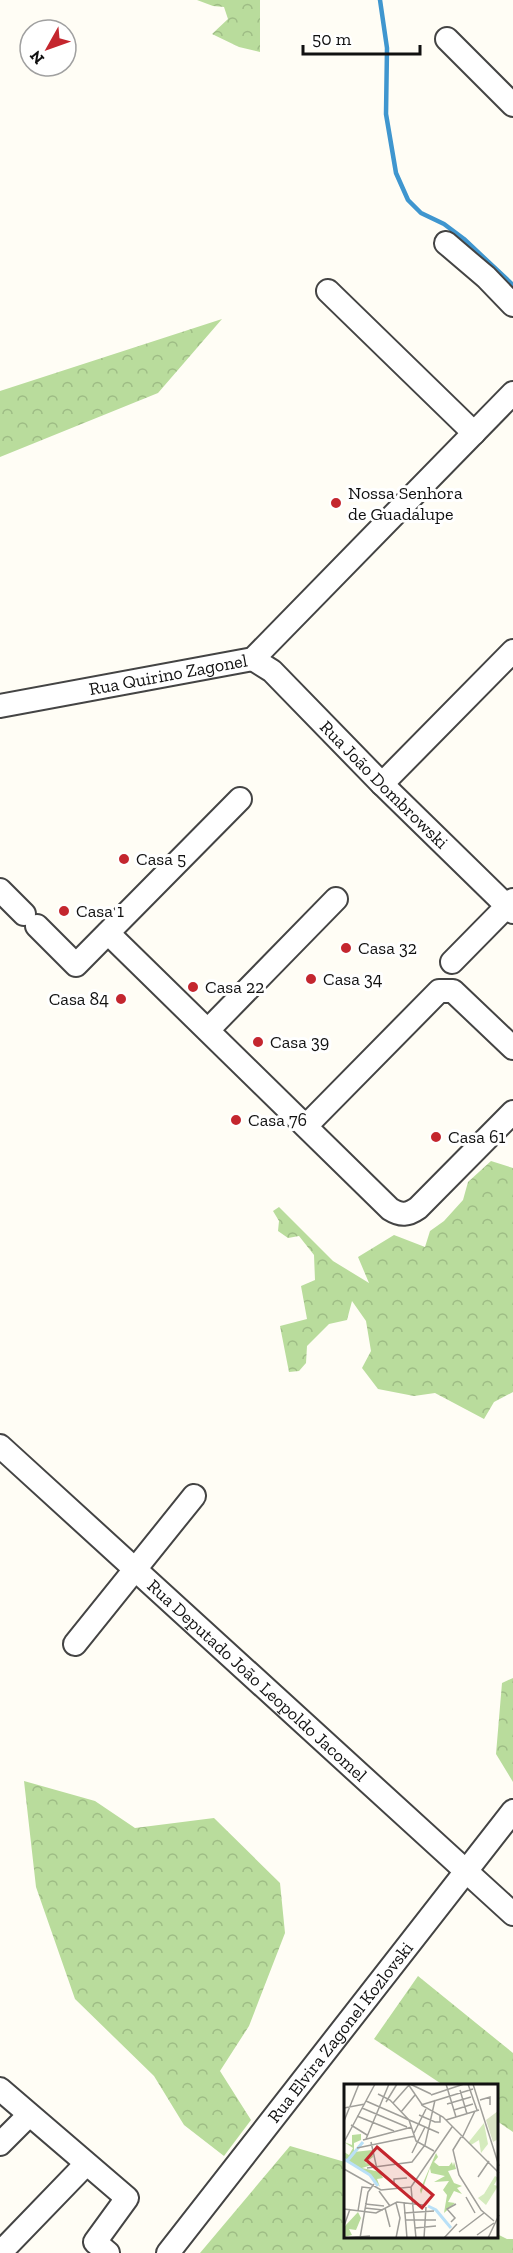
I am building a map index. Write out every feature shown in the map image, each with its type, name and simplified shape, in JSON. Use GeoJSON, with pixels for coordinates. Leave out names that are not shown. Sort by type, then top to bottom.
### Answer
{"type":"FeatureCollection","features":[{"type":"Feature","properties":{"kind":"street"},"geometry":{"type":"LineString","coordinates":[[447,39],[513,105]]}},
{"type":"Feature","properties":{"kind":"street"},"geometry":{"type":"LineString","coordinates":[[446,243],[513,304]]}},
{"type":"Feature","properties":{"kind":"street"},"geometry":{"type":"LineString","coordinates":[[328,291],[474,433]]}},
{"type":"Feature","properties":{"kind":"street","name":"Rua Quirino Zagonel"},"geometry":{"type":"LineString","coordinates":[[0,706],[253,659],[513,393]]}},
{"type":"Feature","properties":{"kind":"street"},"geometry":{"type":"LineString","coordinates":[[382,784],[513,651]]}},
{"type":"Feature","properties":{"kind":"street","name":"Rua João Dombrowski"},"geometry":{"type":"LineString","coordinates":[[253,659],[272,671],[382,784],[511,906]]}},
{"type":"Feature","properties":{"kind":"street"},"geometry":{"type":"LineString","coordinates":[[0,890],[76,964],[240,800]]}},
{"type":"Feature","properties":{"kind":"street"},"geometry":{"type":"LineString","coordinates":[[208,1030],[336,899]]}},
{"type":"Feature","properties":{"kind":"street"},"geometry":{"type":"LineString","coordinates":[[452,962],[511,906]]}},
{"type":"Feature","properties":{"kind":"street"},"geometry":{"type":"LineString","coordinates":[[108,933],[390,1209],[398,1214],[405,1214],[418,1208],[513,1112]]}},
{"type":"Feature","properties":{"kind":"street"},"geometry":{"type":"LineString","coordinates":[[306,1126],[439,991],[453,991],[513,1048]]}},
{"type":"Feature","properties":{"kind":"street","name":"Rua Deputado João Leopoldo Jacomel"},"geometry":{"type":"LineString","coordinates":[[0,1446],[513,1914]]}},
{"type":"Feature","properties":{"kind":"street"},"geometry":{"type":"LineString","coordinates":[[75,1644],[194,1496]]}},
{"type":"Feature","properties":{"kind":"street","name":"Rua Elvira Zagonel Kozlovski"},"geometry":{"type":"LineString","coordinates":[[168,2253],[513,1811]]}},
{"type":"Feature","properties":{"kind":"street"},"geometry":{"type":"LineString","coordinates":[[0,2089],[128,2198],[95,2242],[108,2253]]}},
{"type":"Feature","properties":{"kind":"street"},"geometry":{"type":"LineString","coordinates":[[0,2144],[29,2115]]}},
{"type":"Feature","properties":{"kind":"street"},"geometry":{"type":"LineString","coordinates":[[0,2253],[86,2164]]}},
{"type":"Feature","properties":{"kind":"green space"},"geometry":{"type":"Polygon","coordinates":[[[197,0],[260,0],[260,52],[239,47],[212,34],[228,19],[224,7],[197,0]]]}},
{"type":"Feature","properties":{"kind":"green space"},"geometry":{"type":"Polygon","coordinates":[[[222,319],[158,393],[0,457],[0,391],[222,319]]]}},
{"type":"Feature","properties":{"kind":"green space"},"geometry":{"type":"Polygon","coordinates":[[[491,1161],[513,1168],[513,1392],[494,1402],[484,1419],[435,1393],[414,1396],[378,1389],[362,1368],[371,1351],[366,1321],[352,1301],[347,1320],[329,1324],[307,1346],[306,1363],[299,1371],[289,1372],[280,1326],[307,1319],[301,1286],[315,1280],[314,1255],[299,1236],[288,1238],[278,1231],[279,1221],[273,1211],[279,1207],[333,1261],[369,1283],[358,1257],[394,1235],[425,1247],[430,1231],[444,1221],[463,1200],[468,1182],[491,1161]]]}},
{"type":"Feature","properties":{"kind":"green space"},"geometry":{"type":"Polygon","coordinates":[[[513,1678],[513,1782],[496,1754],[502,1683],[513,1678]]]}},
{"type":"Feature","properties":{"kind":"green space"},"geometry":{"type":"Polygon","coordinates":[[[24,1781],[95,1801],[135,1828],[214,1818],[280,1883],[285,1933],[249,2026],[220,2071],[251,2120],[224,2156],[184,2125],[154,2076],[75,1999],[36,1887],[24,1781]]]}},
{"type":"Feature","properties":{"kind":"green space"},"geometry":{"type":"Polygon","coordinates":[[[418,1976],[513,2053],[513,2132],[498,2122],[498,2084],[442,2084],[374,2039],[418,1976]]]}},
{"type":"Feature","properties":{"kind":"green space"},"geometry":{"type":"Polygon","coordinates":[[[290,2146],[344,2162],[344,2238],[498,2238],[498,2234],[513,2239],[513,2253],[200,2253],[290,2146]]]}},
{"type":"Feature","properties":{"kind":"waterway"},"geometry":{"type":"LineString","coordinates":[[380,0],[387,48],[386,114],[396,173],[408,200],[421,213],[444,224],[464,239],[513,285]]}},
{"type":"Feature","properties":{"kind":"place","name":"Nossa Senhora de Guadalupe"},"geometry":{"type":"Point","coordinates":[336,503]}},
{"type":"Feature","properties":{"kind":"place","name":"Casa 5"},"geometry":{"type":"Point","coordinates":[124,859]}},
{"type":"Feature","properties":{"kind":"place","name":"Casa 1"},"geometry":{"type":"Point","coordinates":[64,911]}},
{"type":"Feature","properties":{"kind":"place","name":"Casa 32"},"geometry":{"type":"Point","coordinates":[346,948]}},
{"type":"Feature","properties":{"kind":"place","name":"Casa 34"},"geometry":{"type":"Point","coordinates":[311,979]}},
{"type":"Feature","properties":{"kind":"place","name":"Casa 22"},"geometry":{"type":"Point","coordinates":[193,987]}},
{"type":"Feature","properties":{"kind":"place","name":"Casa 84"},"geometry":{"type":"Point","coordinates":[121,999]}},
{"type":"Feature","properties":{"kind":"place","name":"Casa 39"},"geometry":{"type":"Point","coordinates":[258,1042]}},
{"type":"Feature","properties":{"kind":"place","name":"Casa 76"},"geometry":{"type":"Point","coordinates":[236,1120]}},
{"type":"Feature","properties":{"kind":"place","name":"Casa 61"},"geometry":{"type":"Point","coordinates":[436,1137]}}]}
